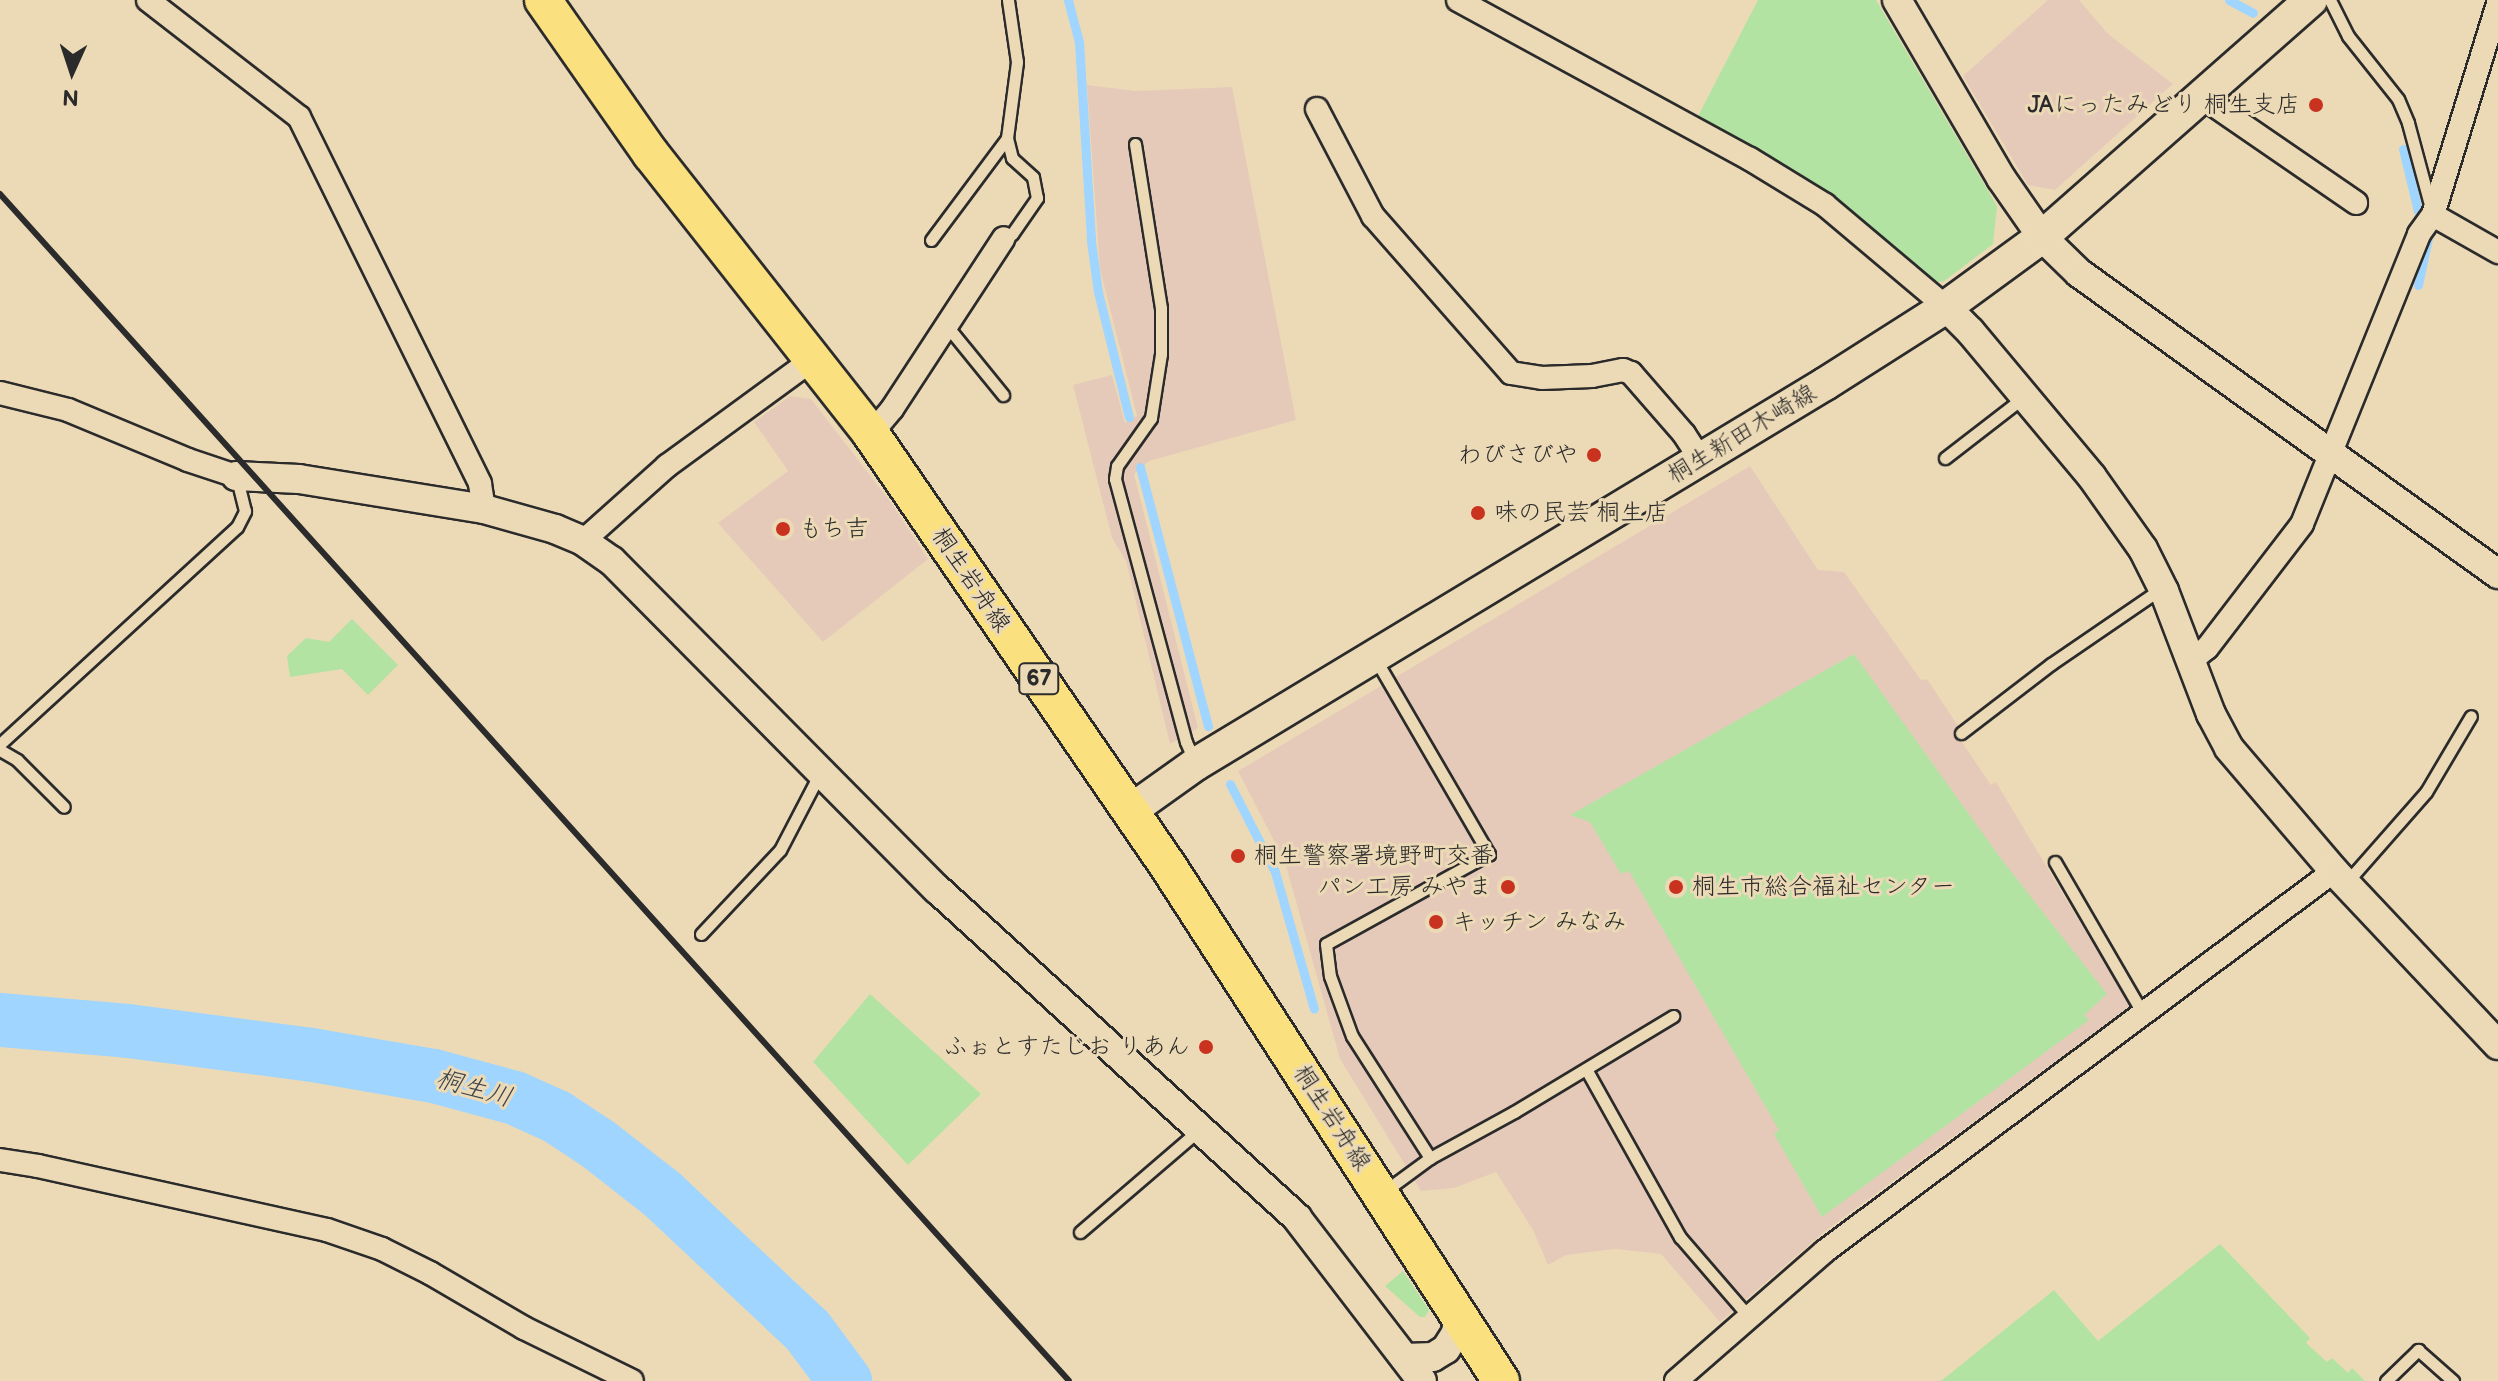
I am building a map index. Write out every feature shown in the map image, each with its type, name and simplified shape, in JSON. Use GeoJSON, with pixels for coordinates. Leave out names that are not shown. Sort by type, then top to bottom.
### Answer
{"type":"FeatureCollection","features":[{"type":"Feature","properties":{"kind":"main road","name":"桐生岩舟線"},"geometry":{"type":"LineString","coordinates":[[543,0],[651,154],[871,434],[1130,811],[1501,1381]]}},
{"type":"Feature","properties":{"kind":"main road","name":"桐生新田木崎線"},"geometry":{"type":"LineString","coordinates":[[1130,811],[1196,764],[1946,307],[2042,237],[2311,0]]}},
{"type":"Feature","properties":{"kind":"street"},"geometry":{"type":"LineString","coordinates":[[148,0],[299,117],[474,471],[485,498],[484,509]]}},
{"type":"Feature","properties":{"kind":"street"},"geometry":{"type":"LineString","coordinates":[[1458,0],[1750,159],[1825,205],[1946,307],[2025,396],[2120,514],[2162,587],[2219,732],[2229,748],[2340,877],[2494,1033]]}},
{"type":"Feature","properties":{"kind":"street"},"geometry":{"type":"LineString","coordinates":[[1897,0],[2001,178],[2042,237],[2079,273],[2498,574]]}},
{"type":"Feature","properties":{"kind":"street"},"geometry":{"type":"LineString","coordinates":[[2192,660],[2207,648],[2302,524],[2419,234],[2433,215],[2498,4]]}},
{"type":"Feature","properties":{"kind":"street"},"geometry":{"type":"LineString","coordinates":[[2202,97],[2356,203]]}},
{"type":"Feature","properties":{"kind":"street"},"geometry":{"type":"LineString","coordinates":[[1317,109],[1373,216],[1511,373],[1523,378],[1592,376],[1623,370],[1631,373],[1684,434],[1700,459]]}},
{"type":"Feature","properties":{"kind":"street"},"geometry":{"type":"LineString","coordinates":[[2433,215],[2498,252]]}},
{"type":"Feature","properties":{"kind":"street"},"geometry":{"type":"LineString","coordinates":[[871,434],[892,409],[1004,238]]}},
{"type":"Feature","properties":{"kind":"street"},"geometry":{"type":"LineString","coordinates":[[583,541],[667,466],[813,359]]}},
{"type":"Feature","properties":{"kind":"street"},"geometry":{"type":"LineString","coordinates":[[0,393],[68,410],[188,460],[236,476],[290,477],[484,509],[533,521],[583,541],[612,561],[937,889],[1307,1229],[1422,1381]]}},
{"type":"Feature","properties":{"kind":"street"},"geometry":{"type":"LineString","coordinates":[[1676,1381],[1836,1243],[2143,1014],[2340,877]]}},
{"type":"Feature","properties":{"kind":"street"},"geometry":{"type":"LineString","coordinates":[[0,1160],[327,1230],[382,1249],[524,1328],[632,1381]]}},
{"type":"Feature","properties":{"kind":"street"},"geometry":{"type":"LineString","coordinates":[[1405,1358],[1433,1357],[1446,1349],[1456,1333],[1459,1315]]}},
{"type":"Feature","properties":{"kind":"lane"},"geometry":{"type":"LineString","coordinates":[[1004,238],[1012,234],[1037,198],[1033,177],[1012,158],[1007,138],[1017,62],[1008,0]]}},
{"type":"Feature","properties":{"kind":"lane"},"geometry":{"type":"LineString","coordinates":[[2330,0],[2348,36],[2398,99],[2408,123],[2433,215]]}},
{"type":"Feature","properties":{"kind":"lane"},"geometry":{"type":"LineString","coordinates":[[931,240],[1007,138]]}},
{"type":"Feature","properties":{"kind":"lane"},"geometry":{"type":"LineString","coordinates":[[1135,144],[1161,308],[1161,354],[1151,418],[1117,466],[1115,479],[1186,742],[1196,764]]}},
{"type":"Feature","properties":{"kind":"lane"},"geometry":{"type":"LineString","coordinates":[[947,326],[1003,395]]}},
{"type":"Feature","properties":{"kind":"lane"},"geometry":{"type":"LineString","coordinates":[[1945,458],[2025,396]]}},
{"type":"Feature","properties":{"kind":"lane"},"geometry":{"type":"LineString","coordinates":[[64,807],[0,747],[237,527],[245,511],[236,476]]}},
{"type":"Feature","properties":{"kind":"lane"},"geometry":{"type":"LineString","coordinates":[[1961,733],[2051,664],[2162,587]]}},
{"type":"Feature","properties":{"kind":"lane"},"geometry":{"type":"LineString","coordinates":[[1373,656],[1489,854],[1326,944],[1330,976],[1352,1036],[1430,1158]]}},
{"type":"Feature","properties":{"kind":"lane"},"geometry":{"type":"LineString","coordinates":[[2340,877],[2426,792],[2471,716]]}},
{"type":"Feature","properties":{"kind":"lane"},"geometry":{"type":"LineString","coordinates":[[701,934],[780,850],[820,773]]}},
{"type":"Feature","properties":{"kind":"lane"},"geometry":{"type":"LineString","coordinates":[[2055,862],[2143,1014]]}},
{"type":"Feature","properties":{"kind":"lane"},"geometry":{"type":"LineString","coordinates":[[1381,1194],[1430,1158],[1673,1016]]}},
{"type":"Feature","properties":{"kind":"lane"},"geometry":{"type":"LineString","coordinates":[[1586,1069],[1680,1237],[1750,1318]]}},
{"type":"Feature","properties":{"kind":"lane"},"geometry":{"type":"LineString","coordinates":[[1080,1232],[1201,1129]]}},
{"type":"Feature","properties":{"kind":"lane"},"geometry":{"type":"LineString","coordinates":[[2386,1381],[2418,1350],[2453,1381]]}},
{"type":"Feature","properties":{"kind":"shaded area"},"geometry":{"type":"Polygon","coordinates":[[[2048,0],[2079,0],[2108,34],[2173,84],[2055,190],[2028,185],[1963,76],[2048,0]]]}},
{"type":"Feature","properties":{"kind":"shaded area"},"geometry":{"type":"Polygon","coordinates":[[[1087,85],[1136,91],[1232,87],[1296,420],[1149,461],[1134,474],[1198,728],[1170,744],[1126,561],[1112,538],[1073,385],[1112,375],[1125,423],[1137,416],[1100,269],[1087,85]]]}},
{"type":"Feature","properties":{"kind":"shaded area"},"geometry":{"type":"Polygon","coordinates":[[[790,396],[811,399],[892,504],[928,559],[823,642],[718,523],[788,471],[754,422],[790,396]]]}},
{"type":"Feature","properties":{"kind":"shaded area","name":"桐生市総合福祉センター"},"geometry":{"type":"Polygon","coordinates":[[[1750,466],[1818,570],[1844,572],[1921,680],[1927,679],[1958,726],[1953,729],[1991,785],[1996,782],[2130,1006],[1824,1232],[1720,1322],[1661,1254],[1615,1249],[1566,1255],[1548,1265],[1533,1230],[1496,1172],[1454,1188],[1421,1191],[1340,1059],[1285,862],[1238,771],[1750,466]]]}},
{"type":"Feature","properties":{"kind":"green space"},"geometry":{"type":"Polygon","coordinates":[[[1758,0],[1876,0],[1997,206],[1993,244],[1943,282],[1930,281],[1694,124],[1758,0]]]}},
{"type":"Feature","properties":{"kind":"green space"},"geometry":{"type":"Polygon","coordinates":[[[352,619],[398,665],[368,695],[342,669],[290,677],[287,656],[306,638],[329,642],[352,619]]]}},
{"type":"Feature","properties":{"kind":"green space"},"geometry":{"type":"Polygon","coordinates":[[[1854,654],[1999,856],[2107,994],[2084,1015],[2089,1020],[1822,1217],[1774,1134],[1779,1130],[1629,871],[1621,874],[1590,822],[1570,815],[1854,654]]]}},
{"type":"Feature","properties":{"kind":"green space"},"geometry":{"type":"Polygon","coordinates":[[[870,994],[981,1094],[908,1165],[813,1062],[870,994]]]}},
{"type":"Feature","properties":{"kind":"green space"},"geometry":{"type":"Polygon","coordinates":[[[2220,1244],[2310,1338],[2306,1343],[2327,1362],[2332,1358],[2348,1373],[2352,1368],[2365,1381],[1941,1381],[2054,1290],[2098,1341],[2220,1244]]]}},
{"type":"Feature","properties":{"kind":"green space"},"geometry":{"type":"Polygon","coordinates":[[[1403,1271],[1429,1310],[1425,1317],[1420,1317],[1385,1286],[1403,1271]]]}},
{"type":"Feature","properties":{"kind":"waterway"},"geometry":{"type":"LineString","coordinates":[[1068,0],[1079,42],[1091,241],[1098,292],[1129,417]]}},
{"type":"Feature","properties":{"kind":"waterway"},"geometry":{"type":"LineString","coordinates":[[2229,0],[2253,13]]}},
{"type":"Feature","properties":{"kind":"waterway"},"geometry":{"type":"LineString","coordinates":[[2403,149],[2418,211]]}},
{"type":"Feature","properties":{"kind":"waterway"},"geometry":{"type":"LineString","coordinates":[[2418,285],[2428,238]]}},
{"type":"Feature","properties":{"kind":"waterway"},"geometry":{"type":"LineString","coordinates":[[1140,467],[1208,726]]}},
{"type":"Feature","properties":{"kind":"waterway"},"geometry":{"type":"LineString","coordinates":[[1230,784],[1275,872],[1314,1009]]}},
{"type":"Feature","properties":{"kind":"waterway","name":"桐生川"},"geometry":{"type":"LineString","coordinates":[[0,1020],[128,1031],[312,1055],[434,1076],[515,1098],[557,1117],[598,1144],[662,1194],[807,1330],[845,1381]]}},
{"type":"Feature","properties":{"kind":"railway"},"geometry":{"type":"LineString","coordinates":[[0,194],[1069,1381]]}},
{"type":"Feature","properties":{"kind":"place","name":"JAにったみどり 桐生支店"},"geometry":{"type":"Point","coordinates":[2316,105]}},
{"type":"Feature","properties":{"kind":"place","name":"わびさびや"},"geometry":{"type":"Point","coordinates":[1594,455]}},
{"type":"Feature","properties":{"kind":"place","name":"味の民芸 桐生店"},"geometry":{"type":"Point","coordinates":[1478,513]}},
{"type":"Feature","properties":{"kind":"place","name":"もち吉"},"geometry":{"type":"Point","coordinates":[783,529]}},
{"type":"Feature","properties":{"kind":"place","name":"桐生警察署境野町交番"},"geometry":{"type":"Point","coordinates":[1238,856]}},
{"type":"Feature","properties":{"kind":"place","name":"パン工房 みやま"},"geometry":{"type":"Point","coordinates":[1508,887]}},
{"type":"Feature","properties":{"kind":"place","name":"桐生市総合福祉センター"},"geometry":{"type":"Point","coordinates":[1676,887]}},
{"type":"Feature","properties":{"kind":"place","name":"キッチン みなみ"},"geometry":{"type":"Point","coordinates":[1436,922]}},
{"type":"Feature","properties":{"kind":"place","name":"ふぉとすたじお りあん"},"geometry":{"type":"Point","coordinates":[1206,1047]}}]}
